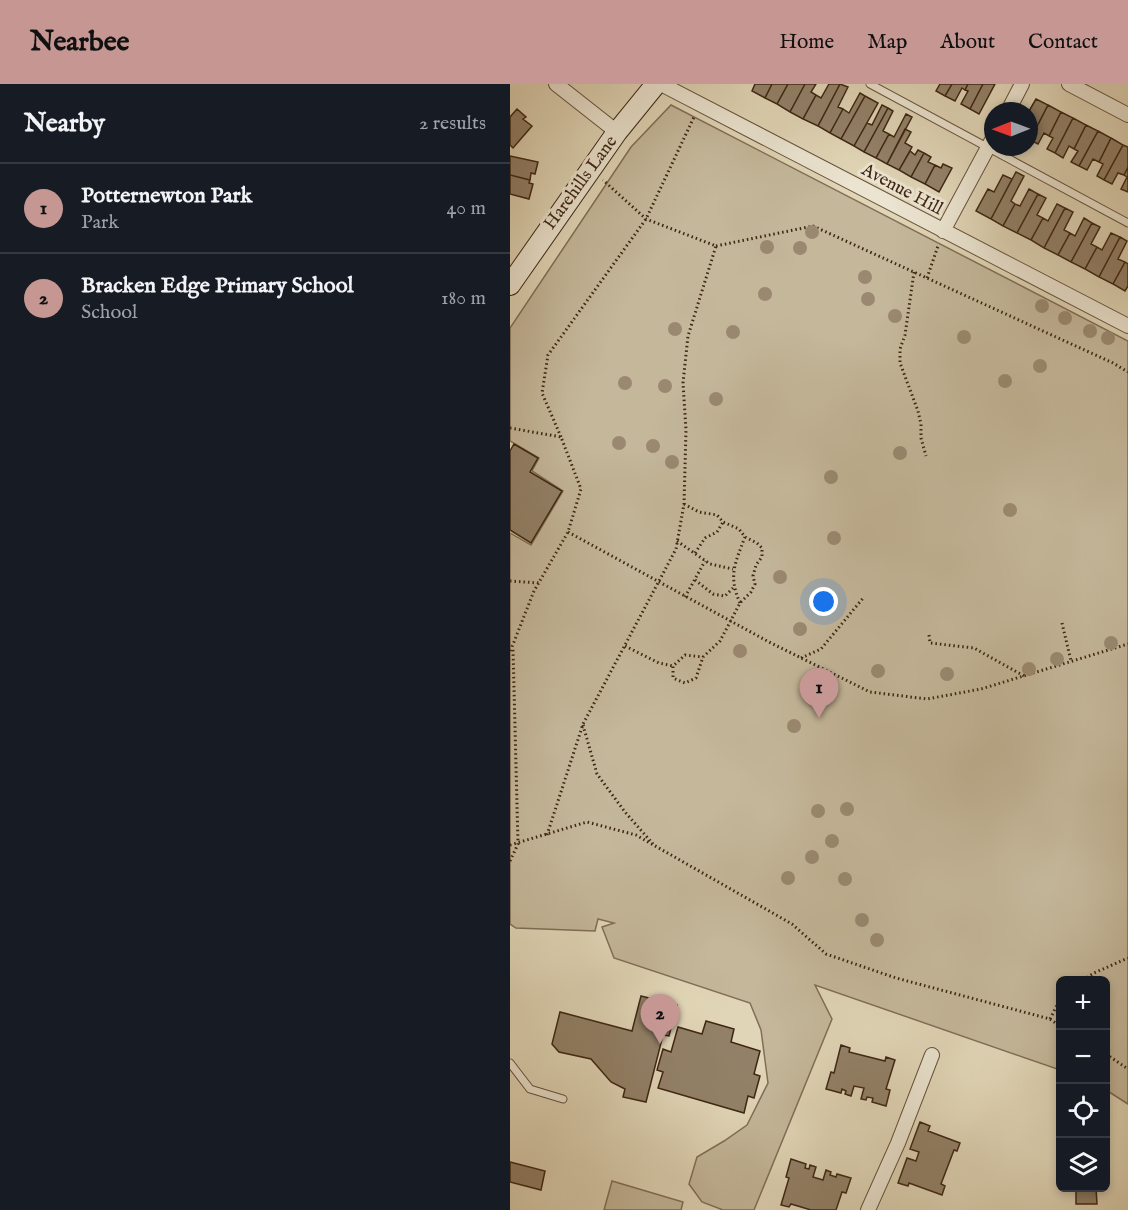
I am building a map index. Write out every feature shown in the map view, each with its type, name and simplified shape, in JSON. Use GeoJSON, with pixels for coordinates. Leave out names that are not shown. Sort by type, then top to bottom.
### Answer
{"type":"FeatureCollection","features":[{"type":"Feature","properties":{"kind":"main road","name":"Harehills Lane"},"geometry":{"type":"LineString","coordinates":[[510,285],[617,132],[656,84]]}},
{"type":"Feature","properties":{"kind":"street"},"geometry":{"type":"LineString","coordinates":[[556,84],[617,132]]}},
{"type":"Feature","properties":{"kind":"street","name":"Avenue Hill"},"geometry":{"type":"LineString","coordinates":[[661,84],[1128,326]]}},
{"type":"Feature","properties":{"kind":"street"},"geometry":{"type":"LineString","coordinates":[[1013,102],[1022,84]]}},
{"type":"Feature","properties":{"kind":"street"},"geometry":{"type":"LineString","coordinates":[[1069,84],[1128,115]]}},
{"type":"Feature","properties":{"kind":"street"},"geometry":{"type":"LineString","coordinates":[[943,231],[984,155]]}},
{"type":"Feature","properties":{"kind":"street"},"geometry":{"type":"LineString","coordinates":[[868,1210],[898,1143],[932,1055]]}},
{"type":"Feature","properties":{"kind":"lane"},"geometry":{"type":"LineString","coordinates":[[870,84],[984,139]]}},
{"type":"Feature","properties":{"kind":"lane"},"geometry":{"type":"LineString","coordinates":[[1015,156],[1128,223]]}},
{"type":"Feature","properties":{"kind":"lane"},"geometry":{"type":"LineString","coordinates":[[510,1063],[530,1089],[563,1099]]}},
{"type":"Feature","properties":{"kind":"path"},"geometry":{"type":"LineString","coordinates":[[510,652],[539,583],[568,532],[580,489],[542,393],[548,355],[646,219],[699,104]]}},
{"type":"Feature","properties":{"kind":"path"},"geometry":{"type":"LineString","coordinates":[[591,169],[646,219],[716,246],[813,226],[1113,363],[1128,372]]}},
{"type":"Feature","properties":{"kind":"path"},"geometry":{"type":"LineString","coordinates":[[927,278],[943,231]]}},
{"type":"Feature","properties":{"kind":"path"},"geometry":{"type":"LineString","coordinates":[[548,835],[583,724],[676,549],[684,504],[686,430],[683,383],[688,336],[716,246]]}},
{"type":"Feature","properties":{"kind":"path"},"geometry":{"type":"LineString","coordinates":[[914,272],[905,335],[900,349],[900,363],[918,411],[926,456]]}},
{"type":"Feature","properties":{"kind":"path"},"geometry":{"type":"LineString","coordinates":[[510,428],[561,437]]}},
{"type":"Feature","properties":{"kind":"path"},"geometry":{"type":"LineString","coordinates":[[673,666],[674,678],[686,683],[696,678],[703,657],[720,641],[740,603],[751,592],[755,584],[753,576],[756,565],[762,557],[762,548],[758,543],[745,537],[739,529],[723,522],[717,515],[699,512],[684,504]]}},
{"type":"Feature","properties":{"kind":"path"},"geometry":{"type":"LineString","coordinates":[[695,553],[705,538],[717,532],[723,522]]}},
{"type":"Feature","properties":{"kind":"path"},"geometry":{"type":"LineString","coordinates":[[568,532],[731,621],[870,692],[927,699],[981,689],[1128,644]]}},
{"type":"Feature","properties":{"kind":"path"},"geometry":{"type":"LineString","coordinates":[[740,603],[734,588],[733,569],[745,537]]}},
{"type":"Feature","properties":{"kind":"path"},"geometry":{"type":"LineString","coordinates":[[677,541],[710,564],[733,569]]}},
{"type":"Feature","properties":{"kind":"path"},"geometry":{"type":"LineString","coordinates":[[686,597],[705,561]]}},
{"type":"Feature","properties":{"kind":"path"},"geometry":{"type":"LineString","coordinates":[[695,580],[713,594],[724,596],[734,588]]}},
{"type":"Feature","properties":{"kind":"path"},"geometry":{"type":"LineString","coordinates":[[510,581],[539,583]]}},
{"type":"Feature","properties":{"kind":"path"},"geometry":{"type":"LineString","coordinates":[[801,658],[821,649],[864,597]]}},
{"type":"Feature","properties":{"kind":"path"},"geometry":{"type":"LineString","coordinates":[[1062,623],[1071,661]]}},
{"type":"Feature","properties":{"kind":"path"},"geometry":{"type":"LineString","coordinates":[[929,635],[930,643],[974,648],[1024,676]]}},
{"type":"Feature","properties":{"kind":"path"},"geometry":{"type":"LineString","coordinates":[[624,646],[659,663],[673,666]]}},
{"type":"Feature","properties":{"kind":"path"},"geometry":{"type":"LineString","coordinates":[[510,861],[518,844],[513,648]]}},
{"type":"Feature","properties":{"kind":"path"},"geometry":{"type":"LineString","coordinates":[[673,666],[685,655],[703,657]]}},
{"type":"Feature","properties":{"kind":"path"},"geometry":{"type":"LineString","coordinates":[[583,724],[597,774],[625,812],[655,846]]}},
{"type":"Feature","properties":{"kind":"path"},"geometry":{"type":"LineString","coordinates":[[510,845],[587,822],[636,835],[792,924],[826,954],[896,978],[1050,1018],[1056,1023]]}},
{"type":"Feature","properties":{"kind":"path"},"geometry":{"type":"LineString","coordinates":[[1090,976],[1128,958]]}},
{"type":"Feature","properties":{"kind":"path"},"geometry":{"type":"LineString","coordinates":[[1050,1018],[1056,1007]]}},
{"type":"Feature","properties":{"kind":"path"},"geometry":{"type":"LineString","coordinates":[[1110,1057],[1128,1069]]}},
{"type":"Feature","properties":{"kind":"shaded area"},"geometry":{"type":"Polygon","coordinates":[[[671,105],[1128,341],[1128,1104],[1110,1093],[1110,976],[1056,976],[1056,1069],[815,985],[832,1019],[754,1210],[723,1210],[702,1202],[689,1184],[697,1157],[747,1125],[768,1083],[761,1030],[750,1003],[614,958],[602,927],[614,923],[598,919],[595,931],[516,928],[510,924],[510,533],[531,545],[563,491],[532,471],[539,458],[510,441],[510,328],[631,147],[671,105]]]}},
{"type":"Feature","properties":{"kind":"shaded area"},"geometry":{"type":"Polygon","coordinates":[[[612,1181],[683,1202],[681,1210],[604,1210],[612,1181]]]}},
{"type":"Feature","properties":{"kind":"building"},"geometry":{"type":"Polygon","coordinates":[[[755,84],[772,84],[765,98],[752,91],[755,84]]]}},
{"type":"Feature","properties":{"kind":"building"},"geometry":{"type":"Polygon","coordinates":[[[772,84],[788,84],[777,104],[765,98],[772,84]]]}},
{"type":"Feature","properties":{"kind":"building"},"geometry":{"type":"Polygon","coordinates":[[[788,84],[805,84],[790,112],[777,104],[788,84]]]}},
{"type":"Feature","properties":{"kind":"building"},"geometry":{"type":"Polygon","coordinates":[[[805,84],[816,84],[811,92],[816,95],[803,119],[790,112],[805,84]]]}},
{"type":"Feature","properties":{"kind":"building"},"geometry":{"type":"Polygon","coordinates":[[[829,84],[840,84],[818,126],[803,119],[816,95],[821,98],[829,84]]]}},
{"type":"Feature","properties":{"kind":"building"},"geometry":{"type":"Polygon","coordinates":[[[840,84],[848,87],[838,107],[843,109],[830,133],[818,126],[840,84]]]}},
{"type":"Feature","properties":{"kind":"building"},"geometry":{"type":"Polygon","coordinates":[[[940,84],[952,84],[945,96],[936,91],[940,84]]]}},
{"type":"Feature","properties":{"kind":"building"},"geometry":{"type":"Polygon","coordinates":[[[952,84],[968,84],[965,90],[962,88],[955,101],[945,96],[952,84]]]}},
{"type":"Feature","properties":{"kind":"building"},"geometry":{"type":"Polygon","coordinates":[[[968,84],[983,84],[970,109],[961,104],[968,91],[965,90],[968,84]]]}},
{"type":"Feature","properties":{"kind":"building"},"geometry":{"type":"Polygon","coordinates":[[[983,84],[995,84],[979,114],[970,109],[983,84]]]}},
{"type":"Feature","properties":{"kind":"building"},"geometry":{"type":"Polygon","coordinates":[[[860,93],[865,96],[841,139],[830,133],[843,109],[849,113],[860,93]]]}},
{"type":"Feature","properties":{"kind":"building"},"geometry":{"type":"Polygon","coordinates":[[[865,96],[878,103],[854,146],[841,139],[865,96]]]}},
{"type":"Feature","properties":{"kind":"building"},"geometry":{"type":"Polygon","coordinates":[[[1036,99],[1048,105],[1038,124],[1038,102],[1034,102],[1036,99]]]}},
{"type":"Feature","properties":{"kind":"building"},"geometry":{"type":"Polygon","coordinates":[[[882,105],[888,108],[864,152],[854,146],[867,123],[872,125],[882,105]]]}},
{"type":"Feature","properties":{"kind":"building"},"geometry":{"type":"Polygon","coordinates":[[[1048,105],[1061,112],[1049,136],[1044,133],[1038,144],[1038,124],[1048,105]]]}},
{"type":"Feature","properties":{"kind":"building"},"geometry":{"type":"Polygon","coordinates":[[[888,108],[893,111],[883,131],[889,134],[876,158],[864,152],[888,108]]]}},
{"type":"Feature","properties":{"kind":"building"},"geometry":{"type":"Polygon","coordinates":[[[517,109],[526,117],[523,119],[532,126],[513,148],[510,145],[510,117],[517,109]]]}},
{"type":"Feature","properties":{"kind":"building"},"geometry":{"type":"Polygon","coordinates":[[[1061,112],[1073,118],[1055,153],[1047,149],[1053,138],[1049,136],[1061,112]]]}},
{"type":"Feature","properties":{"kind":"building"},"geometry":{"type":"Polygon","coordinates":[[[906,114],[912,117],[887,164],[876,158],[889,134],[894,137],[906,114]]]}},
{"type":"Feature","properties":{"kind":"building"},"geometry":{"type":"Polygon","coordinates":[[[1073,118],[1086,125],[1074,149],[1069,146],[1063,158],[1055,153],[1073,118]]]}},
{"type":"Feature","properties":{"kind":"building"},"geometry":{"type":"Polygon","coordinates":[[[1086,125],[1098,131],[1079,166],[1071,162],[1078,151],[1074,149],[1086,125]]]}},
{"type":"Feature","properties":{"kind":"building"},"geometry":{"type":"Polygon","coordinates":[[[905,129],[911,132],[905,143],[912,147],[899,170],[887,164],[905,129]]]}},
{"type":"Feature","properties":{"kind":"building"},"geometry":{"type":"Polygon","coordinates":[[[1098,131],[1111,138],[1099,162],[1093,159],[1087,170],[1079,166],[1098,131]]]}},
{"type":"Feature","properties":{"kind":"building"},"geometry":{"type":"Polygon","coordinates":[[[1111,138],[1123,145],[1104,180],[1097,176],[1103,164],[1099,162],[1111,138]]]}},
{"type":"Feature","properties":{"kind":"building"},"geometry":{"type":"Polygon","coordinates":[[[1123,145],[1128,147],[1128,167],[1124,175],[1118,173],[1112,184],[1104,180],[1123,145]]]}},
{"type":"Feature","properties":{"kind":"building"},"geometry":{"type":"Polygon","coordinates":[[[918,150],[924,153],[911,177],[899,170],[910,151],[915,155],[918,150]]]}},
{"type":"Feature","properties":{"kind":"building"},"geometry":{"type":"Polygon","coordinates":[[[924,153],[931,157],[928,162],[935,165],[925,184],[911,177],[924,153]]]}},
{"type":"Feature","properties":{"kind":"building"},"geometry":{"type":"Polygon","coordinates":[[[510,156],[538,162],[535,174],[531,173],[530,180],[510,175],[510,156]]]}},
{"type":"Feature","properties":{"kind":"building"},"geometry":{"type":"Polygon","coordinates":[[[943,164],[952,168],[939,192],[925,184],[935,165],[941,168],[943,164]]]}},
{"type":"Feature","properties":{"kind":"building"},"geometry":{"type":"Polygon","coordinates":[[[1128,167],[1128,192],[1121,189],[1127,177],[1124,175],[1128,167]]]}},
{"type":"Feature","properties":{"kind":"building"},"geometry":{"type":"Polygon","coordinates":[[[1016,172],[1024,176],[1011,201],[1015,204],[1003,226],[991,219],[1016,172]]]}},
{"type":"Feature","properties":{"kind":"building"},"geometry":{"type":"Polygon","coordinates":[[[510,175],[530,180],[529,183],[533,184],[529,199],[510,194],[510,175]]]}},
{"type":"Feature","properties":{"kind":"building"},"geometry":{"type":"Polygon","coordinates":[[[1003,175],[1012,179],[991,219],[976,211],[988,189],[994,192],[1003,175]]]}},
{"type":"Feature","properties":{"kind":"building"},"geometry":{"type":"Polygon","coordinates":[[[1029,189],[1038,194],[1017,233],[1003,226],[1015,204],[1020,206],[1029,189]]]}},
{"type":"Feature","properties":{"kind":"building"},"geometry":{"type":"Polygon","coordinates":[[[1038,194],[1046,198],[1037,215],[1043,218],[1031,240],[1017,233],[1038,194]]]}},
{"type":"Feature","properties":{"kind":"building"},"geometry":{"type":"Polygon","coordinates":[[[1057,204],[1065,208],[1044,248],[1031,240],[1043,218],[1048,221],[1057,204]]]}},
{"type":"Feature","properties":{"kind":"building"},"geometry":{"type":"Polygon","coordinates":[[[1065,208],[1073,212],[1064,230],[1070,233],[1058,255],[1044,248],[1065,208]]]}},
{"type":"Feature","properties":{"kind":"building"},"geometry":{"type":"Polygon","coordinates":[[[1084,218],[1092,223],[1071,262],[1058,255],[1070,233],[1075,236],[1084,218]]]}},
{"type":"Feature","properties":{"kind":"building"},"geometry":{"type":"Polygon","coordinates":[[[1092,223],[1100,227],[1091,244],[1097,247],[1085,269],[1071,262],[1092,223]]]}},
{"type":"Feature","properties":{"kind":"building"},"geometry":{"type":"Polygon","coordinates":[[[1111,233],[1120,237],[1099,277],[1085,269],[1097,247],[1102,250],[1111,233]]]}},
{"type":"Feature","properties":{"kind":"building"},"geometry":{"type":"Polygon","coordinates":[[[1120,237],[1127,241],[1118,259],[1125,262],[1113,284],[1099,277],[1120,237]]]}},
{"type":"Feature","properties":{"kind":"building"},"geometry":{"type":"Polygon","coordinates":[[[1125,262],[1128,264],[1128,286],[1125,291],[1113,284],[1125,262]]]}},
{"type":"Feature","properties":{"kind":"building"},"geometry":{"type":"Polygon","coordinates":[[[514,444],[538,458],[530,472],[562,491],[531,543],[510,530],[510,451],[514,444]]]}},
{"type":"Feature","properties":{"kind":"building"},"geometry":{"type":"Polygon","coordinates":[[[641,996],[677,1005],[669,1036],[663,1035],[646,1102],[623,1097],[625,1089],[611,1082],[591,1059],[559,1052],[552,1044],[560,1012],[632,1031],[641,996]]]}},
{"type":"Feature","properties":{"kind":"building"},"geometry":{"type":"Polygon","coordinates":[[[706,1021],[734,1029],[731,1042],[760,1051],[754,1074],[760,1076],[754,1098],[748,1096],[744,1113],[658,1088],[663,1072],[657,1070],[663,1049],[671,1052],[678,1027],[702,1034],[706,1021]]]}},
{"type":"Feature","properties":{"kind":"building"},"geometry":{"type":"Polygon","coordinates":[[[841,1045],[850,1048],[849,1052],[885,1061],[886,1057],[895,1060],[886,1089],[890,1090],[886,1106],[872,1102],[873,1098],[861,1099],[864,1088],[854,1086],[851,1096],[845,1094],[846,1091],[842,1089],[841,1093],[826,1089],[831,1072],[834,1073],[841,1045]]]}},
{"type":"Feature","properties":{"kind":"building"},"geometry":{"type":"Polygon","coordinates":[[[920,1122],[930,1126],[928,1131],[960,1143],[957,1151],[954,1150],[941,1184],[945,1186],[942,1195],[909,1183],[908,1186],[898,1183],[907,1158],[916,1161],[919,1152],[910,1149],[920,1122]]]}},
{"type":"Feature","properties":{"kind":"building"},"geometry":{"type":"Polygon","coordinates":[[[791,1159],[806,1164],[805,1168],[809,1169],[810,1165],[816,1167],[813,1177],[823,1180],[826,1170],[831,1172],[830,1175],[836,1177],[837,1174],[851,1178],[846,1193],[842,1192],[836,1210],[811,1210],[791,1204],[789,1207],[781,1205],[789,1178],[786,1177],[791,1159]]]}},
{"type":"Feature","properties":{"kind":"building"},"geometry":{"type":"Polygon","coordinates":[[[510,1162],[545,1171],[541,1190],[510,1182],[510,1162]]]}},
{"type":"Feature","properties":{"kind":"building"},"geometry":{"type":"Polygon","coordinates":[[[1076,1192],[1096,1192],[1097,1204],[1076,1204],[1076,1192]]]}},
{"type":"Feature","properties":{"kind":"place","name":"Potternewton Park"},"geometry":{"type":"Point","coordinates":[819,718]}},
{"type":"Feature","properties":{"kind":"place","name":"Bracken Edge Primary School"},"geometry":{"type":"Point","coordinates":[660,1044]}}]}
